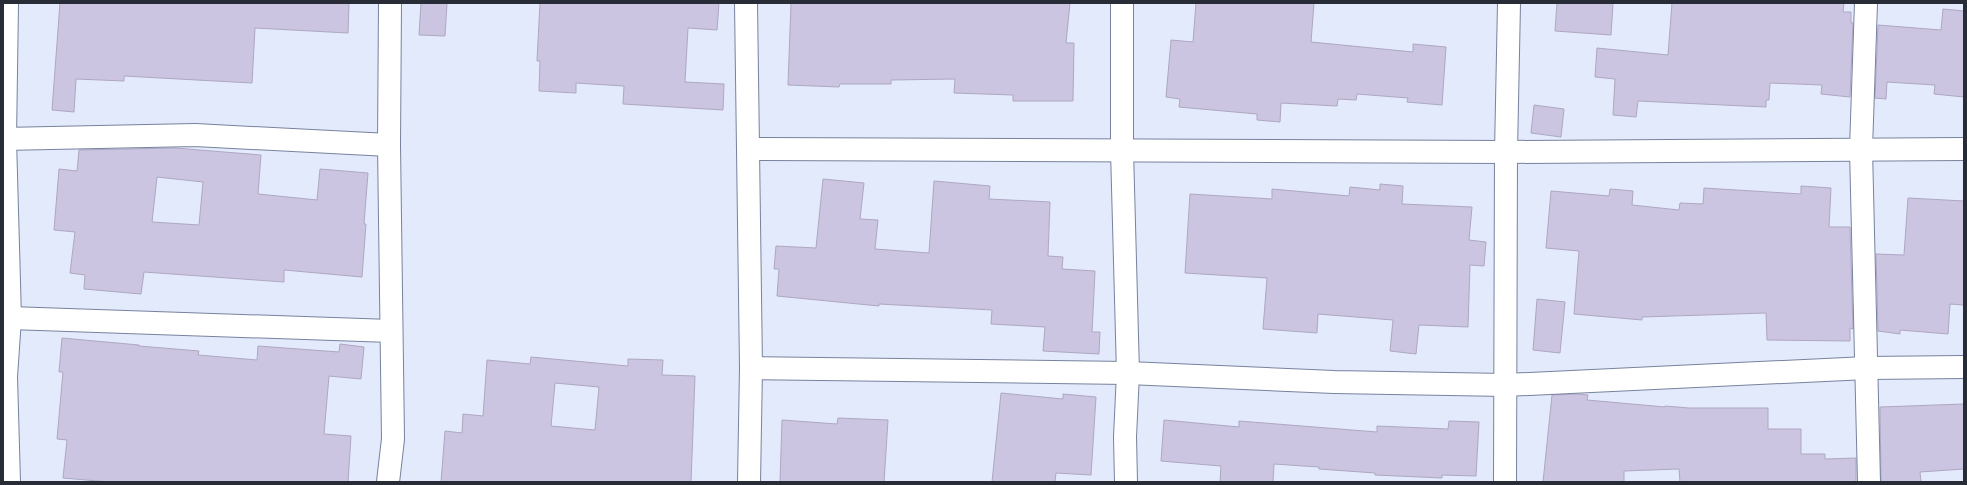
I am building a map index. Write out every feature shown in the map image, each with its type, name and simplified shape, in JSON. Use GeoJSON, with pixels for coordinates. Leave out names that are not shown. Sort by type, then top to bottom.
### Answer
{"type":"FeatureCollection","features":[{"type":"Feature","properties":{"kind":"street"},"geometry":{"type":"LineString","coordinates":[[7,3],[4,139],[10,318],[4,377],[9,482]]}},
{"type":"Feature","properties":{"kind":"street"},"geometry":{"type":"LineString","coordinates":[[388,482],[393,439],[389,145],[390,3]]}},
{"type":"Feature","properties":{"kind":"street"},"geometry":{"type":"LineString","coordinates":[[746,3],[751,368],[749,482]]}},
{"type":"Feature","properties":{"kind":"street"},"geometry":{"type":"LineString","coordinates":[[1122,3],[1122,150],[1128,373],[1125,437],[1126,482]]}},
{"type":"Feature","properties":{"kind":"street"},"geometry":{"type":"LineString","coordinates":[[1506,482],[1506,152],[1510,3]]}},
{"type":"Feature","properties":{"kind":"street"},"geometry":{"type":"LineString","coordinates":[[1866,3],[1861,149],[1869,482]]}},
{"type":"Feature","properties":{"kind":"street"},"geometry":{"type":"LineString","coordinates":[[4,139],[195,135],[389,145]]}},
{"type":"Feature","properties":{"kind":"street"},"geometry":{"type":"LineString","coordinates":[[748,149],[1506,152],[1964,149]]}},
{"type":"Feature","properties":{"kind":"street"},"geometry":{"type":"LineString","coordinates":[[10,318],[391,331]]}},
{"type":"Feature","properties":{"kind":"street"},"geometry":{"type":"LineString","coordinates":[[751,368],[1128,373],[1334,382],[1506,385],[1866,368],[1964,368]]}},
{"type":"Feature","properties":{"kind":"building"},"geometry":{"type":"Polygon","coordinates":[[[60,3],[349,3],[348,33],[255,28],[252,83],[124,76],[124,81],[76,79],[74,112],[52,110],[60,3]]]}},
{"type":"Feature","properties":{"kind":"building"},"geometry":{"type":"Polygon","coordinates":[[[421,3],[447,3],[445,36],[419,35],[421,3]]]}},
{"type":"Feature","properties":{"kind":"building"},"geometry":{"type":"Polygon","coordinates":[[[540,3],[719,3],[717,30],[688,28],[685,82],[724,84],[723,110],[623,104],[624,86],[576,83],[576,93],[539,91],[540,61],[537,61],[540,3]]]}},
{"type":"Feature","properties":{"kind":"building"},"geometry":{"type":"Polygon","coordinates":[[[791,3],[1070,3],[1066,43],[1074,43],[1073,101],[1013,101],[1013,95],[954,93],[955,79],[891,80],[891,84],[840,84],[839,87],[788,85],[791,3]]]}},
{"type":"Feature","properties":{"kind":"building"},"geometry":{"type":"Polygon","coordinates":[[[1196,3],[1314,3],[1311,42],[1413,52],[1413,44],[1446,47],[1442,105],[1407,102],[1408,98],[1357,94],[1356,100],[1338,99],[1337,106],[1281,103],[1280,122],[1257,120],[1257,114],[1179,107],[1180,99],[1166,97],[1171,40],[1193,42],[1196,3]]]}},
{"type":"Feature","properties":{"kind":"building"},"geometry":{"type":"Polygon","coordinates":[[[1557,3],[1613,3],[1611,35],[1555,31],[1557,3]]]}},
{"type":"Feature","properties":{"kind":"building"},"geometry":{"type":"Polygon","coordinates":[[[1672,3],[1844,3],[1843,12],[1851,12],[1851,23],[1853,23],[1850,97],[1821,94],[1822,85],[1770,83],[1769,100],[1766,100],[1766,107],[1638,101],[1636,117],[1613,115],[1615,79],[1595,77],[1597,48],[1668,55],[1672,3]]]}},
{"type":"Feature","properties":{"kind":"building"},"geometry":{"type":"Polygon","coordinates":[[[1943,9],[1964,11],[1964,97],[1934,94],[1935,85],[1887,82],[1886,99],[1875,98],[1878,25],[1941,30],[1943,9]]]}},
{"type":"Feature","properties":{"kind":"building"},"geometry":{"type":"Polygon","coordinates":[[[1534,105],[1564,109],[1561,137],[1531,133],[1534,105]]]}},
{"type":"Feature","properties":{"kind":"building"},"geometry":{"type":"Polygon","coordinates":[[[175,148],[261,155],[258,194],[317,200],[320,169],[368,173],[362,277],[284,270],[284,282],[144,272],[141,294],[84,289],[85,275],[70,273],[75,232],[54,230],[59,169],[77,171],[79,150],[175,148]],[[157,177],[152,222],[199,225],[203,182],[157,177]]]}},
{"type":"Feature","properties":{"kind":"building"},"geometry":{"type":"Polygon","coordinates":[[[823,179],[864,183],[860,219],[878,220],[875,249],[929,253],[934,181],[990,186],[989,199],[1050,202],[1048,256],[1063,257],[1062,269],[1095,271],[1092,332],[1100,332],[1099,354],[1043,351],[1045,327],[991,324],[992,310],[879,304],[879,306],[777,296],[779,269],[774,269],[776,246],[816,248],[823,179]]]}},
{"type":"Feature","properties":{"kind":"building"},"geometry":{"type":"Polygon","coordinates":[[[1380,184],[1403,186],[1402,204],[1472,207],[1469,240],[1486,242],[1484,266],[1470,265],[1468,327],[1419,325],[1416,354],[1390,351],[1393,320],[1318,314],[1317,333],[1263,329],[1267,278],[1185,273],[1190,194],[1272,199],[1272,189],[1349,196],[1350,187],[1380,190],[1380,184]]]}},
{"type":"Feature","properties":{"kind":"building"},"geometry":{"type":"Polygon","coordinates":[[[1801,186],[1831,188],[1829,227],[1850,227],[1853,329],[1850,328],[1850,341],[1767,340],[1766,313],[1642,317],[1642,320],[1574,314],[1579,251],[1546,248],[1551,191],[1609,196],[1610,189],[1633,191],[1632,205],[1679,210],[1680,203],[1703,204],[1704,188],[1801,194],[1801,186]]]}},
{"type":"Feature","properties":{"kind":"building"},"geometry":{"type":"Polygon","coordinates":[[[1908,198],[1964,201],[1964,305],[1950,304],[1948,334],[1900,330],[1900,334],[1878,331],[1876,254],[1904,255],[1908,198]]]}},
{"type":"Feature","properties":{"kind":"building"},"geometry":{"type":"Polygon","coordinates":[[[1537,299],[1565,302],[1560,353],[1533,350],[1537,299]]]}},
{"type":"Feature","properties":{"kind":"building"},"geometry":{"type":"Polygon","coordinates":[[[62,338],[199,351],[198,355],[257,360],[258,346],[339,352],[340,344],[364,347],[361,379],[329,376],[324,434],[351,436],[348,482],[109,482],[63,478],[67,440],[57,439],[63,372],[59,372],[62,338]]]}},
{"type":"Feature","properties":{"kind":"building"},"geometry":{"type":"Polygon","coordinates":[[[531,357],[628,366],[628,359],[663,360],[662,375],[695,376],[691,482],[441,482],[445,431],[462,433],[463,414],[483,416],[487,360],[530,364],[531,357]],[[555,383],[551,426],[595,430],[599,387],[555,383]]]}},
{"type":"Feature","properties":{"kind":"building"},"geometry":{"type":"Polygon","coordinates":[[[1001,393],[1063,399],[1063,394],[1096,397],[1091,475],[1056,473],[1055,482],[992,482],[1001,393]]]}},
{"type":"Feature","properties":{"kind":"building"},"geometry":{"type":"Polygon","coordinates":[[[1552,395],[1588,395],[1587,400],[1665,407],[1768,408],[1768,429],[1801,429],[1801,454],[1825,454],[1825,459],[1856,458],[1856,482],[1680,482],[1679,469],[1624,471],[1624,482],[1543,482],[1552,395]]]}},
{"type":"Feature","properties":{"kind":"building"},"geometry":{"type":"Polygon","coordinates":[[[1964,404],[1964,469],[1920,472],[1921,482],[1881,482],[1880,407],[1964,404]]]}},
{"type":"Feature","properties":{"kind":"building"},"geometry":{"type":"Polygon","coordinates":[[[838,418],[888,420],[884,482],[780,482],[782,420],[837,424],[838,418]]]}},
{"type":"Feature","properties":{"kind":"building"},"geometry":{"type":"Polygon","coordinates":[[[1164,420],[1239,427],[1239,421],[1377,432],[1377,426],[1448,429],[1449,421],[1479,422],[1476,476],[1442,475],[1442,478],[1375,475],[1375,473],[1274,464],[1273,482],[1220,482],[1221,466],[1161,461],[1164,420]]]}}]}
